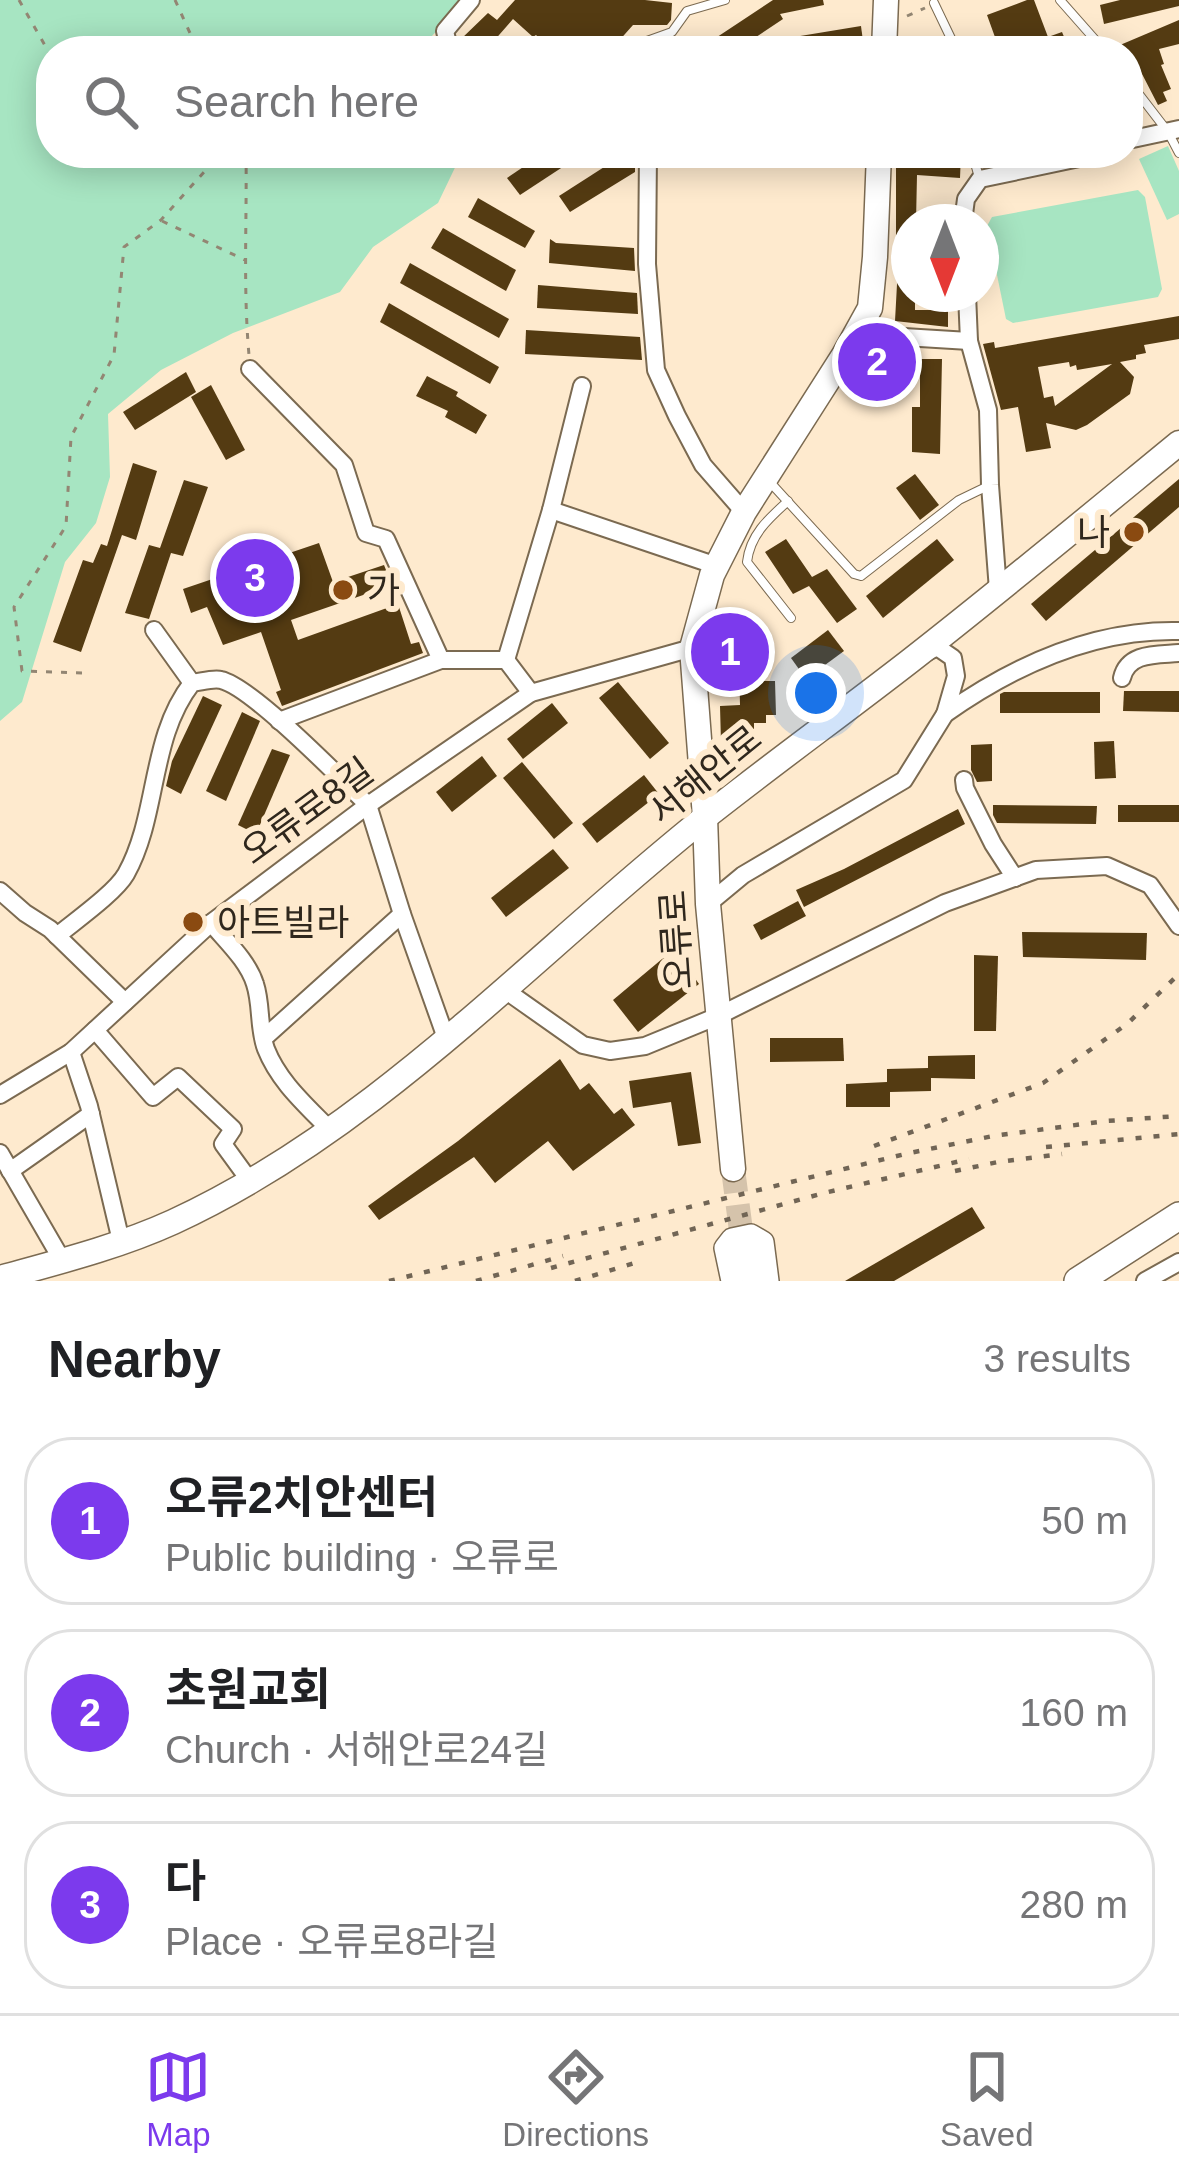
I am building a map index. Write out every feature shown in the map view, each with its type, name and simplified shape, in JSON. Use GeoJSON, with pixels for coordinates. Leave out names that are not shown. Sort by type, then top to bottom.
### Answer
{"type":"FeatureCollection","features":[{"type":"Feature","properties":{"kind":"main road"},"geometry":{"type":"LineString","coordinates":[[885,36],[886,0]]}},
{"type":"Feature","properties":{"kind":"main road","name":"오류로"},"geometry":{"type":"LineString","coordinates":[[733,1169],[708,904],[692,648],[717,566],[744,512],[870,308],[878,168]]}},
{"type":"Feature","properties":{"kind":"main road","name":"서해안로"},"geometry":{"type":"LineString","coordinates":[[0,1278],[172,1222],[250,1181],[330,1130],[506,989],[705,817],[913,659],[1179,443]]}},
{"type":"Feature","properties":{"kind":"main road"},"geometry":{"type":"LineString","coordinates":[[1078,1281],[1179,1216]]}},
{"type":"Feature","properties":{"kind":"street"},"geometry":{"type":"LineString","coordinates":[[446,36],[448,26],[471,0]]}},
{"type":"Feature","properties":{"kind":"street"},"geometry":{"type":"LineString","coordinates":[[1143,137],[1174,130]]}},
{"type":"Feature","properties":{"kind":"street"},"geometry":{"type":"LineString","coordinates":[[648,168],[647,264],[656,370],[704,465],[744,512]]}},
{"type":"Feature","properties":{"kind":"street"},"geometry":{"type":"LineString","coordinates":[[965,204],[980,178],[1029,168]]}},
{"type":"Feature","properties":{"kind":"street"},"geometry":{"type":"LineString","coordinates":[[968,312],[969,341],[988,410],[998,590]]}},
{"type":"Feature","properties":{"kind":"street"},"geometry":{"type":"LineString","coordinates":[[855,334],[969,341]]}},
{"type":"Feature","properties":{"kind":"street"},"geometry":{"type":"LineString","coordinates":[[250,369],[344,465],[366,533],[386,539],[441,660]]}},
{"type":"Feature","properties":{"kind":"street"},"geometry":{"type":"LineString","coordinates":[[506,660],[583,386]]}},
{"type":"Feature","properties":{"kind":"street"},"geometry":{"type":"LineString","coordinates":[[551,510],[717,566]]}},
{"type":"Feature","properties":{"kind":"street"},"geometry":{"type":"LineString","coordinates":[[154,630],[192,682]]}},
{"type":"Feature","properties":{"kind":"street"},"geometry":{"type":"LineString","coordinates":[[945,714],[979,690],[1051,655],[1084,644],[1179,631]]}},
{"type":"Feature","properties":{"kind":"street"},"geometry":{"type":"LineString","coordinates":[[708,904],[743,875],[904,780],[945,714],[956,676],[953,658],[937,647],[913,659]]}},
{"type":"Feature","properties":{"kind":"street","name":"오류로8길"},"geometry":{"type":"LineString","coordinates":[[0,1095],[70,1052],[211,923],[368,805],[531,693],[692,648]]}},
{"type":"Feature","properties":{"kind":"street"},"geometry":{"type":"LineString","coordinates":[[1122,678],[1123,669],[1134,659],[1179,653]]}},
{"type":"Feature","properties":{"kind":"street"},"geometry":{"type":"LineString","coordinates":[[279,721],[441,660],[506,660]]}},
{"type":"Feature","properties":{"kind":"street"},"geometry":{"type":"LineString","coordinates":[[506,660],[531,693]]}},
{"type":"Feature","properties":{"kind":"street"},"geometry":{"type":"LineString","coordinates":[[57,936],[124,879],[138,848],[163,743],[179,700],[192,682],[219,679],[279,721],[368,805],[446,1038]]}},
{"type":"Feature","properties":{"kind":"street"},"geometry":{"type":"LineString","coordinates":[[964,780],[993,844],[1015,878]]}},
{"type":"Feature","properties":{"kind":"street"},"geometry":{"type":"LineString","coordinates":[[506,989],[584,1045],[610,1051],[645,1046],[718,1016],[945,903],[1036,870],[1107,866],[1150,886],[1179,926]]}},
{"type":"Feature","properties":{"kind":"street"},"geometry":{"type":"LineString","coordinates":[[0,891],[57,936],[125,1002]]}},
{"type":"Feature","properties":{"kind":"street"},"geometry":{"type":"LineString","coordinates":[[264,1038],[402,914]]}},
{"type":"Feature","properties":{"kind":"street"},"geometry":{"type":"LineString","coordinates":[[211,923],[256,985],[266,1050],[285,1084],[330,1130]]}},
{"type":"Feature","properties":{"kind":"street"},"geometry":{"type":"LineString","coordinates":[[95,1030],[153,1097],[178,1077],[233,1129],[223,1144],[250,1181]]}},
{"type":"Feature","properties":{"kind":"street"},"geometry":{"type":"LineString","coordinates":[[70,1052],[91,1114],[121,1241]]}},
{"type":"Feature","properties":{"kind":"street"},"geometry":{"type":"LineString","coordinates":[[10,1171],[91,1114]]}},
{"type":"Feature","properties":{"kind":"street"},"geometry":{"type":"LineString","coordinates":[[0,1153],[62,1260]]}},
{"type":"Feature","properties":{"kind":"street"},"geometry":{"type":"LineString","coordinates":[[731,1281],[725,1253],[728,1242],[751,1235],[764,1242],[768,1281]]}},
{"type":"Feature","properties":{"kind":"street"},"geometry":{"type":"LineString","coordinates":[[743,1246],[753,1281]]}},
{"type":"Feature","properties":{"kind":"street"},"geometry":{"type":"LineString","coordinates":[[1145,1281],[1179,1262]]}},
{"type":"Feature","properties":{"kind":"lane"},"geometry":{"type":"LineString","coordinates":[[661,36],[672,32],[687,10],[725,0]]}},
{"type":"Feature","properties":{"kind":"lane"},"geometry":{"type":"LineString","coordinates":[[1060,0],[1092,36]]}},
{"type":"Feature","properties":{"kind":"lane"},"geometry":{"type":"LineString","coordinates":[[934,3],[950,36]]}},
{"type":"Feature","properties":{"kind":"lane"},"geometry":{"type":"LineString","coordinates":[[1143,96],[1174,130],[1179,153]]}},
{"type":"Feature","properties":{"kind":"lane"},"geometry":{"type":"LineString","coordinates":[[977,168],[980,178]]}},
{"type":"Feature","properties":{"kind":"lane"},"geometry":{"type":"LineString","coordinates":[[767,478],[854,574],[861,576],[959,500],[990,485]]}},
{"type":"Feature","properties":{"kind":"lane"},"geometry":{"type":"LineString","coordinates":[[788,501],[758,532],[747,562],[791,618]]}},
{"type":"Feature","properties":{"kind":"path"},"geometry":{"type":"LineString","coordinates":[[20,0],[40,36]]}},
{"type":"Feature","properties":{"kind":"path"},"geometry":{"type":"LineString","coordinates":[[175,0],[193,36]]}},
{"type":"Feature","properties":{"kind":"path"},"geometry":{"type":"LineString","coordinates":[[911,15],[934,3]]}},
{"type":"Feature","properties":{"kind":"path"},"geometry":{"type":"LineString","coordinates":[[82,673],[22,670],[14,607],[66,526],[71,437],[114,355],[124,248],[161,220],[208,168]]}},
{"type":"Feature","properties":{"kind":"path"},"geometry":{"type":"LineString","coordinates":[[246,168],[245,307],[250,369]]}},
{"type":"Feature","properties":{"kind":"path"},"geometry":{"type":"LineString","coordinates":[[161,220],[247,261]]}},
{"type":"Feature","properties":{"kind":"green space"},"geometry":{"type":"Polygon","coordinates":[[[0,0],[466,0],[432,36],[36,36],[36,168],[455,168],[438,203],[373,247],[340,292],[233,333],[161,370],[108,414],[110,477],[96,523],[65,562],[22,702],[0,721],[0,0]]]}},
{"type":"Feature","properties":{"kind":"green space"},"geometry":{"type":"Polygon","coordinates":[[[1168,146],[1179,171],[1179,214],[1167,220],[1143,168],[1143,157],[1168,146]]]}},
{"type":"Feature","properties":{"kind":"green space"},"geometry":{"type":"Polygon","coordinates":[[[1138,190],[1145,197],[1162,289],[1158,297],[1013,323],[1006,319],[999,285],[999,216],[1138,190]]]}},
{"type":"Feature","properties":{"kind":"building"},"geometry":{"type":"Polygon","coordinates":[[[515,0],[672,3],[667,25],[633,25],[623,36],[532,36],[513,19],[498,36],[464,36],[488,13],[497,20],[515,0]]]}},
{"type":"Feature","properties":{"kind":"building"},"geometry":{"type":"Polygon","coordinates":[[[773,0],[823,0],[824,5],[780,14],[783,19],[758,36],[719,36],[773,0]]]}},
{"type":"Feature","properties":{"kind":"building"},"geometry":{"type":"Polygon","coordinates":[[[1034,0],[1048,36],[995,36],[987,15],[1034,0]]]}},
{"type":"Feature","properties":{"kind":"building"},"geometry":{"type":"Polygon","coordinates":[[[1120,0],[1179,0],[1179,6],[1104,24],[1100,5],[1120,0]]]}},
{"type":"Feature","properties":{"kind":"building"},"geometry":{"type":"Polygon","coordinates":[[[1179,20],[1179,44],[1159,49],[1171,89],[1163,92],[1167,101],[1158,105],[1143,76],[1141,36],[1179,20]]]}},
{"type":"Feature","properties":{"kind":"building"},"geometry":{"type":"Polygon","coordinates":[[[861,26],[862,36],[800,36],[861,26]]]}},
{"type":"Feature","properties":{"kind":"building"},"geometry":{"type":"Polygon","coordinates":[[[522,168],[561,168],[520,195],[507,178],[522,168]]]}},
{"type":"Feature","properties":{"kind":"building"},"geometry":{"type":"Polygon","coordinates":[[[603,168],[635,168],[570,212],[559,196],[603,168]]]}},
{"type":"Feature","properties":{"kind":"building"},"geometry":{"type":"Polygon","coordinates":[[[896,168],[960,168],[960,178],[917,175],[916,204],[896,204],[896,168]]]}},
{"type":"Feature","properties":{"kind":"building"},"geometry":{"type":"Polygon","coordinates":[[[478,198],[535,231],[525,248],[468,217],[478,198]]]}},
{"type":"Feature","properties":{"kind":"building"},"geometry":{"type":"Polygon","coordinates":[[[443,228],[516,270],[506,291],[431,248],[443,228]]]}},
{"type":"Feature","properties":{"kind":"building"},"geometry":{"type":"Polygon","coordinates":[[[550,239],[634,248],[635,271],[549,263],[550,239]]]}},
{"type":"Feature","properties":{"kind":"building"},"geometry":{"type":"Polygon","coordinates":[[[410,263],[509,319],[499,338],[400,283],[410,263]]]}},
{"type":"Feature","properties":{"kind":"building"},"geometry":{"type":"Polygon","coordinates":[[[538,285],[637,293],[638,314],[537,308],[538,285]]]}},
{"type":"Feature","properties":{"kind":"building"},"geometry":{"type":"Polygon","coordinates":[[[389,303],[499,367],[490,384],[380,322],[389,303]]]}},
{"type":"Feature","properties":{"kind":"building"},"geometry":{"type":"Polygon","coordinates":[[[895,312],[948,312],[948,327],[895,321],[895,312]]]}},
{"type":"Feature","properties":{"kind":"building"},"geometry":{"type":"Polygon","coordinates":[[[1179,316],[1179,339],[1144,345],[1146,353],[1120,362],[1134,377],[1130,394],[1076,430],[1046,423],[1051,448],[1026,452],[1018,407],[1001,410],[983,344],[994,342],[995,348],[1179,316]],[[1069,362],[1038,367],[1044,398],[1053,396],[1055,406],[1112,364],[1077,370],[1076,365],[1070,367],[1069,362]]]}},
{"type":"Feature","properties":{"kind":"building"},"geometry":{"type":"Polygon","coordinates":[[[526,330],[640,337],[642,360],[525,354],[526,330]]]}},
{"type":"Feature","properties":{"kind":"building"},"geometry":{"type":"Polygon","coordinates":[[[879,349],[894,353],[892,377],[884,376],[869,404],[844,392],[854,372],[859,375],[863,354],[879,349]]]}},
{"type":"Feature","properties":{"kind":"building"},"geometry":{"type":"Polygon","coordinates":[[[920,359],[942,359],[940,454],[912,452],[912,407],[920,407],[920,359]]]}},
{"type":"Feature","properties":{"kind":"building"},"geometry":{"type":"Polygon","coordinates":[[[186,372],[196,392],[135,430],[123,412],[186,372]]]}},
{"type":"Feature","properties":{"kind":"building"},"geometry":{"type":"Polygon","coordinates":[[[427,376],[487,415],[476,434],[445,417],[448,411],[416,396],[427,376]]]}},
{"type":"Feature","properties":{"kind":"building"},"geometry":{"type":"Polygon","coordinates":[[[211,385],[245,450],[226,460],[191,397],[211,385]]]}},
{"type":"Feature","properties":{"kind":"building"},"geometry":{"type":"Polygon","coordinates":[[[133,463],[157,471],[136,540],[122,535],[81,652],[53,642],[83,560],[93,563],[101,544],[107,546],[133,463]]]}},
{"type":"Feature","properties":{"kind":"building"},"geometry":{"type":"Polygon","coordinates":[[[915,474],[939,505],[920,520],[896,488],[915,474]]]}},
{"type":"Feature","properties":{"kind":"building"},"geometry":{"type":"Polygon","coordinates":[[[1179,479],[1179,507],[1046,621],[1031,604],[1179,479]]]}},
{"type":"Feature","properties":{"kind":"building"},"geometry":{"type":"Polygon","coordinates":[[[184,480],[208,487],[183,556],[171,553],[149,619],[125,613],[149,545],[160,548],[184,480]]]}},
{"type":"Feature","properties":{"kind":"building"},"geometry":{"type":"Polygon","coordinates":[[[786,539],[812,577],[827,569],[857,609],[837,623],[809,586],[793,594],[765,552],[786,539]]]}},
{"type":"Feature","properties":{"kind":"building"},"geometry":{"type":"Polygon","coordinates":[[[937,539],[954,560],[883,618],[866,596],[937,539]]]}},
{"type":"Feature","properties":{"kind":"building"},"geometry":{"type":"Polygon","coordinates":[[[319,543],[333,582],[384,565],[392,585],[291,620],[298,640],[398,604],[411,644],[419,642],[423,653],[282,706],[261,632],[223,645],[207,607],[191,613],[183,589],[319,543]]]}},
{"type":"Feature","properties":{"kind":"building"},"geometry":{"type":"Polygon","coordinates":[[[828,630],[844,651],[806,679],[791,658],[828,630]]]}},
{"type":"Feature","properties":{"kind":"building"},"geometry":{"type":"Polygon","coordinates":[[[739,666],[751,666],[752,681],[775,681],[776,715],[766,715],[766,723],[754,723],[744,742],[721,743],[720,706],[740,705],[739,666]]]}},
{"type":"Feature","properties":{"kind":"building"},"geometry":{"type":"Polygon","coordinates":[[[618,682],[669,743],[650,759],[599,698],[618,682]]]}},
{"type":"Feature","properties":{"kind":"building"},"geometry":{"type":"Polygon","coordinates":[[[1124,691],[1179,691],[1179,712],[1123,711],[1124,691]]]}},
{"type":"Feature","properties":{"kind":"building"},"geometry":{"type":"Polygon","coordinates":[[[1004,692],[1100,692],[1100,713],[1000,713],[1004,692]]]}},
{"type":"Feature","properties":{"kind":"building"},"geometry":{"type":"Polygon","coordinates":[[[203,696],[222,705],[181,794],[166,786],[172,761],[203,696]]]}},
{"type":"Feature","properties":{"kind":"building"},"geometry":{"type":"Polygon","coordinates":[[[552,703],[568,723],[523,759],[507,739],[552,703]]]}},
{"type":"Feature","properties":{"kind":"building"},"geometry":{"type":"Polygon","coordinates":[[[242,712],[260,721],[226,801],[206,791],[242,712]]]}},
{"type":"Feature","properties":{"kind":"building"},"geometry":{"type":"Polygon","coordinates":[[[1114,741],[1116,778],[1095,779],[1094,742],[1114,741]]]}},
{"type":"Feature","properties":{"kind":"building"},"geometry":{"type":"Polygon","coordinates":[[[992,744],[992,781],[977,782],[971,770],[971,745],[992,744]]]}},
{"type":"Feature","properties":{"kind":"building"},"geometry":{"type":"Polygon","coordinates":[[[272,749],[290,755],[256,834],[238,825],[272,749]]]}},
{"type":"Feature","properties":{"kind":"building"},"geometry":{"type":"Polygon","coordinates":[[[482,756],[497,776],[452,812],[436,792],[482,756]]]}},
{"type":"Feature","properties":{"kind":"building"},"geometry":{"type":"Polygon","coordinates":[[[522,762],[573,823],[554,839],[503,778],[522,762]]]}},
{"type":"Feature","properties":{"kind":"building"},"geometry":{"type":"Polygon","coordinates":[[[644,775],[659,794],[597,843],[582,824],[644,775]]]}},
{"type":"Feature","properties":{"kind":"building"},"geometry":{"type":"Polygon","coordinates":[[[993,805],[1097,806],[1096,824],[997,823],[993,805]]]}},
{"type":"Feature","properties":{"kind":"building"},"geometry":{"type":"Polygon","coordinates":[[[1118,805],[1179,805],[1179,822],[1118,822],[1118,805]]]}},
{"type":"Feature","properties":{"kind":"building"},"geometry":{"type":"Polygon","coordinates":[[[958,809],[965,824],[804,907],[796,890],[958,809]]]}},
{"type":"Feature","properties":{"kind":"building"},"geometry":{"type":"Polygon","coordinates":[[[553,849],[569,868],[506,917],[491,898],[553,849]]]}},
{"type":"Feature","properties":{"kind":"building"},"geometry":{"type":"Polygon","coordinates":[[[798,901],[806,916],[761,940],[753,925],[798,901]]]}},
{"type":"Feature","properties":{"kind":"building"},"geometry":{"type":"Polygon","coordinates":[[[1022,932],[1147,933],[1146,960],[1023,957],[1022,932]]]}},
{"type":"Feature","properties":{"kind":"building"},"geometry":{"type":"Polygon","coordinates":[[[674,949],[699,984],[638,1032],[613,1000],[674,949]]]}},
{"type":"Feature","properties":{"kind":"building"},"geometry":{"type":"Polygon","coordinates":[[[974,955],[998,956],[996,1031],[974,1031],[974,955]]]}},
{"type":"Feature","properties":{"kind":"building"},"geometry":{"type":"Polygon","coordinates":[[[770,1038],[843,1038],[844,1061],[770,1062],[770,1038]]]}},
{"type":"Feature","properties":{"kind":"building"},"geometry":{"type":"Polygon","coordinates":[[[975,1055],[975,1079],[931,1078],[931,1091],[890,1092],[890,1107],[846,1107],[846,1084],[887,1082],[887,1069],[928,1068],[928,1056],[975,1055]]]}},
{"type":"Feature","properties":{"kind":"building"},"geometry":{"type":"Polygon","coordinates":[[[560,1059],[580,1090],[589,1083],[614,1114],[622,1108],[635,1125],[573,1171],[548,1141],[495,1183],[474,1157],[379,1220],[368,1206],[560,1059]]]}},
{"type":"Feature","properties":{"kind":"building"},"geometry":{"type":"Polygon","coordinates":[[[691,1072],[701,1143],[678,1146],[671,1102],[633,1108],[629,1081],[691,1072]]]}},
{"type":"Feature","properties":{"kind":"building"},"geometry":{"type":"Polygon","coordinates":[[[972,1207],[985,1228],[894,1281],[845,1281],[972,1207]]]}},
{"type":"Feature","properties":{"kind":"tunnel"},"geometry":{"type":"LineString","coordinates":[[733,1169],[743,1246]]}},
{"type":"Feature","properties":{"kind":"railway"},"geometry":{"type":"LineString","coordinates":[[874,1146],[1043,1083],[1127,1024],[1179,974]]}},
{"type":"Feature","properties":{"kind":"railway"},"geometry":{"type":"LineString","coordinates":[[389,1281],[905,1154],[993,1136],[1179,1116]]}},
{"type":"Feature","properties":{"kind":"railway"},"geometry":{"type":"LineString","coordinates":[[1046,1147],[1179,1134]]}},
{"type":"Feature","properties":{"kind":"railway"},"geometry":{"type":"LineString","coordinates":[[955,1171],[1062,1154]]}},
{"type":"Feature","properties":{"kind":"railway"},"geometry":{"type":"LineString","coordinates":[[551,1268],[824,1193],[969,1159]]}},
{"type":"Feature","properties":{"kind":"railway"},"geometry":{"type":"LineString","coordinates":[[476,1281],[563,1256]]}},
{"type":"Feature","properties":{"kind":"railway"},"geometry":{"type":"LineString","coordinates":[[575,1281],[638,1262]]}},
{"type":"Feature","properties":{"kind":"place","name":"초원교회"},"geometry":{"type":"Point","coordinates":[877,362]}},
{"type":"Feature","properties":{"kind":"place","name":"나"},"geometry":{"type":"Point","coordinates":[1134,532]}},
{"type":"Feature","properties":{"kind":"place","name":"다"},"geometry":{"type":"Point","coordinates":[255,578]}},
{"type":"Feature","properties":{"kind":"place","name":"가"},"geometry":{"type":"Point","coordinates":[343,590]}},
{"type":"Feature","properties":{"kind":"place","name":"오류2치안센터"},"geometry":{"type":"Point","coordinates":[730,652]}},
{"type":"Feature","properties":{"kind":"place","name":"아트빌라"},"geometry":{"type":"Point","coordinates":[193,922]}}]}
